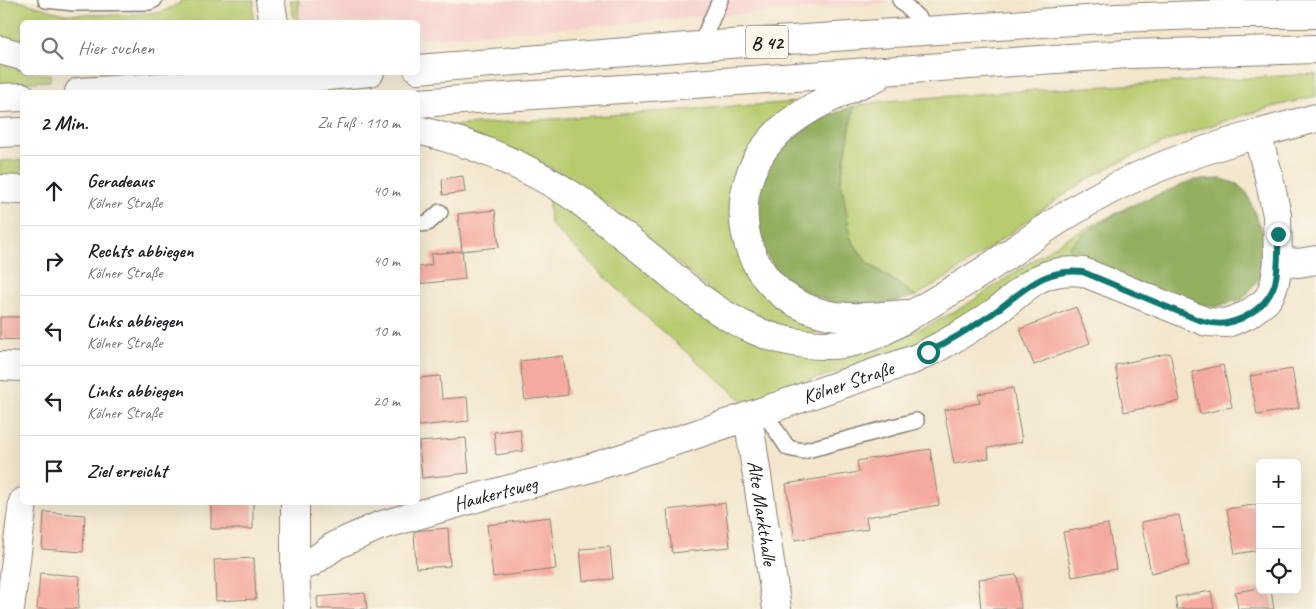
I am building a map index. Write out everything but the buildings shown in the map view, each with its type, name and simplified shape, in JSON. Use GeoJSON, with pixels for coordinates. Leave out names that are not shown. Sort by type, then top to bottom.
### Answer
{"type":"FeatureCollection","features":[{"type":"Feature","properties":{"kind":"main road"},"geometry":{"type":"LineString","coordinates":[[270,0],[274,20]]}},
{"type":"Feature","properties":{"kind":"main road","name":"B 42"},"geometry":{"type":"LineString","coordinates":[[420,69],[700,46],[932,32],[1116,18],[1316,14]]}},
{"type":"Feature","properties":{"kind":"main road"},"geometry":{"type":"LineString","coordinates":[[0,50],[20,55]]}},
{"type":"Feature","properties":{"kind":"main road","name":"B 42"},"geometry":{"type":"LineString","coordinates":[[420,103],[1128,54],[1316,50]]}},
{"type":"Feature","properties":{"kind":"main road"},"geometry":{"type":"LineString","coordinates":[[891,69],[804,114],[787,125],[771,140],[758,158],[747,188],[743,208],[745,228],[753,259],[761,272],[786,298],[804,307],[843,318],[914,313]]}},
{"type":"Feature","properties":{"kind":"main road"},"geometry":{"type":"LineString","coordinates":[[88,75],[134,89]]}},
{"type":"Feature","properties":{"kind":"main road"},"geometry":{"type":"LineString","coordinates":[[116,90],[338,75]]}},
{"type":"Feature","properties":{"kind":"main road"},"geometry":{"type":"LineString","coordinates":[[0,98],[20,96]]}},
{"type":"Feature","properties":{"kind":"main road"},"geometry":{"type":"LineString","coordinates":[[420,131],[498,155],[558,186],[579,200],[698,296],[732,319],[775,338],[814,344],[843,344],[867,339],[914,313],[960,286],[1059,220],[1108,191],[1195,154],[1316,118]]}},
{"type":"Feature","properties":{"kind":"main road"},"geometry":{"type":"LineString","coordinates":[[0,133],[20,132]]}},
{"type":"Feature","properties":{"kind":"main road","name":"Kölner Straße"},"geometry":{"type":"LineString","coordinates":[[587,469],[682,439],[915,359],[945,344],[990,316],[1036,280],[1048,275],[1073,271],[1083,272],[1196,319],[1218,324],[1227,323],[1247,315],[1266,301],[1270,295],[1275,282],[1278,261],[1277,215],[1268,172],[1257,134]]}},
{"type":"Feature","properties":{"kind":"main road"},"geometry":{"type":"LineString","coordinates":[[0,189],[20,190]]}},
{"type":"Feature","properties":{"kind":"main road"},"geometry":{"type":"LineString","coordinates":[[1278,261],[1298,263],[1316,260]]}},
{"type":"Feature","properties":{"kind":"main road"},"geometry":{"type":"LineString","coordinates":[[0,366],[20,367]]}},
{"type":"Feature","properties":{"kind":"main road","name":"Alte Markthalle"},"geometry":{"type":"LineString","coordinates":[[756,413],[777,609]]}},
{"type":"Feature","properties":{"kind":"main road","name":"Haukertsweg"},"geometry":{"type":"LineString","coordinates":[[295,567],[312,563],[336,545],[379,526],[587,469]]}},
{"type":"Feature","properties":{"kind":"main road"},"geometry":{"type":"LineString","coordinates":[[295,505],[295,567],[298,609]]}},
{"type":"Feature","properties":{"kind":"main road"},"geometry":{"type":"LineString","coordinates":[[10,609],[15,507]]}},
{"type":"Feature","properties":{"kind":"lane"},"geometry":{"type":"LineString","coordinates":[[46,0],[74,3],[149,2],[154,0]]}},
{"type":"Feature","properties":{"kind":"lane"},"geometry":{"type":"LineString","coordinates":[[700,46],[720,0]]}},
{"type":"Feature","properties":{"kind":"lane"},"geometry":{"type":"LineString","coordinates":[[900,0],[932,32]]}},
{"type":"Feature","properties":{"kind":"lane"},"geometry":{"type":"LineString","coordinates":[[420,224],[428,223],[440,212]]}},
{"type":"Feature","properties":{"kind":"lane"},"geometry":{"type":"LineString","coordinates":[[756,413],[788,448],[803,451],[916,421]]}},
{"type":"Feature","properties":{"kind":"shaded area"},"geometry":{"type":"Polygon","coordinates":[[[298,0],[887,0],[885,3],[420,39],[420,20],[297,20],[298,0]]]}},
{"type":"Feature","properties":{"kind":"green space"},"geometry":{"type":"Polygon","coordinates":[[[0,0],[15,0],[64,14],[123,15],[162,12],[180,3],[182,0],[254,0],[253,20],[20,20],[20,43],[0,37],[0,0]]]}},
{"type":"Feature","properties":{"kind":"green space"},"geometry":{"type":"Polygon","coordinates":[[[290,0],[299,0],[298,20],[295,20],[290,0]]]}},
{"type":"Feature","properties":{"kind":"green space"},"geometry":{"type":"Polygon","coordinates":[[[0,63],[20,69],[20,75],[50,75],[50,81],[0,84],[0,63]]]}},
{"type":"Feature","properties":{"kind":"green space"},"geometry":{"type":"Polygon","coordinates":[[[1316,74],[1316,96],[1195,131],[1136,154],[1108,168],[1082,183],[980,255],[916,296],[867,262],[851,239],[841,180],[854,106],[885,101],[1003,92],[1316,74]]]}},
{"type":"Feature","properties":{"kind":"green space"},"geometry":{"type":"Polygon","coordinates":[[[797,102],[767,129],[743,257],[852,330],[800,334],[728,305],[604,202],[577,182],[532,158],[450,126],[797,102]]]}},
{"type":"Feature","properties":{"kind":"green space"},"geometry":{"type":"Polygon","coordinates":[[[854,106],[841,180],[851,239],[867,263],[916,296],[885,304],[844,306],[807,293],[777,272],[762,248],[756,222],[758,193],[767,170],[782,146],[820,119],[854,106]]]}},
{"type":"Feature","properties":{"kind":"green space"},"geometry":{"type":"Polygon","coordinates":[[[20,160],[20,182],[0,181],[0,161],[20,160]]]}},
{"type":"Feature","properties":{"kind":"green space"},"geometry":{"type":"Polygon","coordinates":[[[1222,179],[1237,184],[1247,193],[1263,234],[1260,277],[1243,299],[1214,307],[1172,299],[1080,261],[1071,255],[1069,247],[1077,239],[1130,206],[1194,180],[1222,179]]]}},
{"type":"Feature","properties":{"kind":"green space"},"geometry":{"type":"Polygon","coordinates":[[[548,191],[729,327],[884,344],[934,323],[969,303],[1065,239],[1130,206],[1091,229],[1080,261],[925,342],[868,364],[803,382],[749,406],[656,326],[550,224],[548,191]]]}},
{"type":"Feature","properties":{"kind":"route"},"geometry":{"type":"LineString","coordinates":[[928,352],[945,344],[990,316],[1036,280],[1060,272],[1083,272],[1196,319],[1218,324],[1227,323],[1247,315],[1266,301],[1270,295],[1275,282],[1278,261],[1278,234]]}}]}
